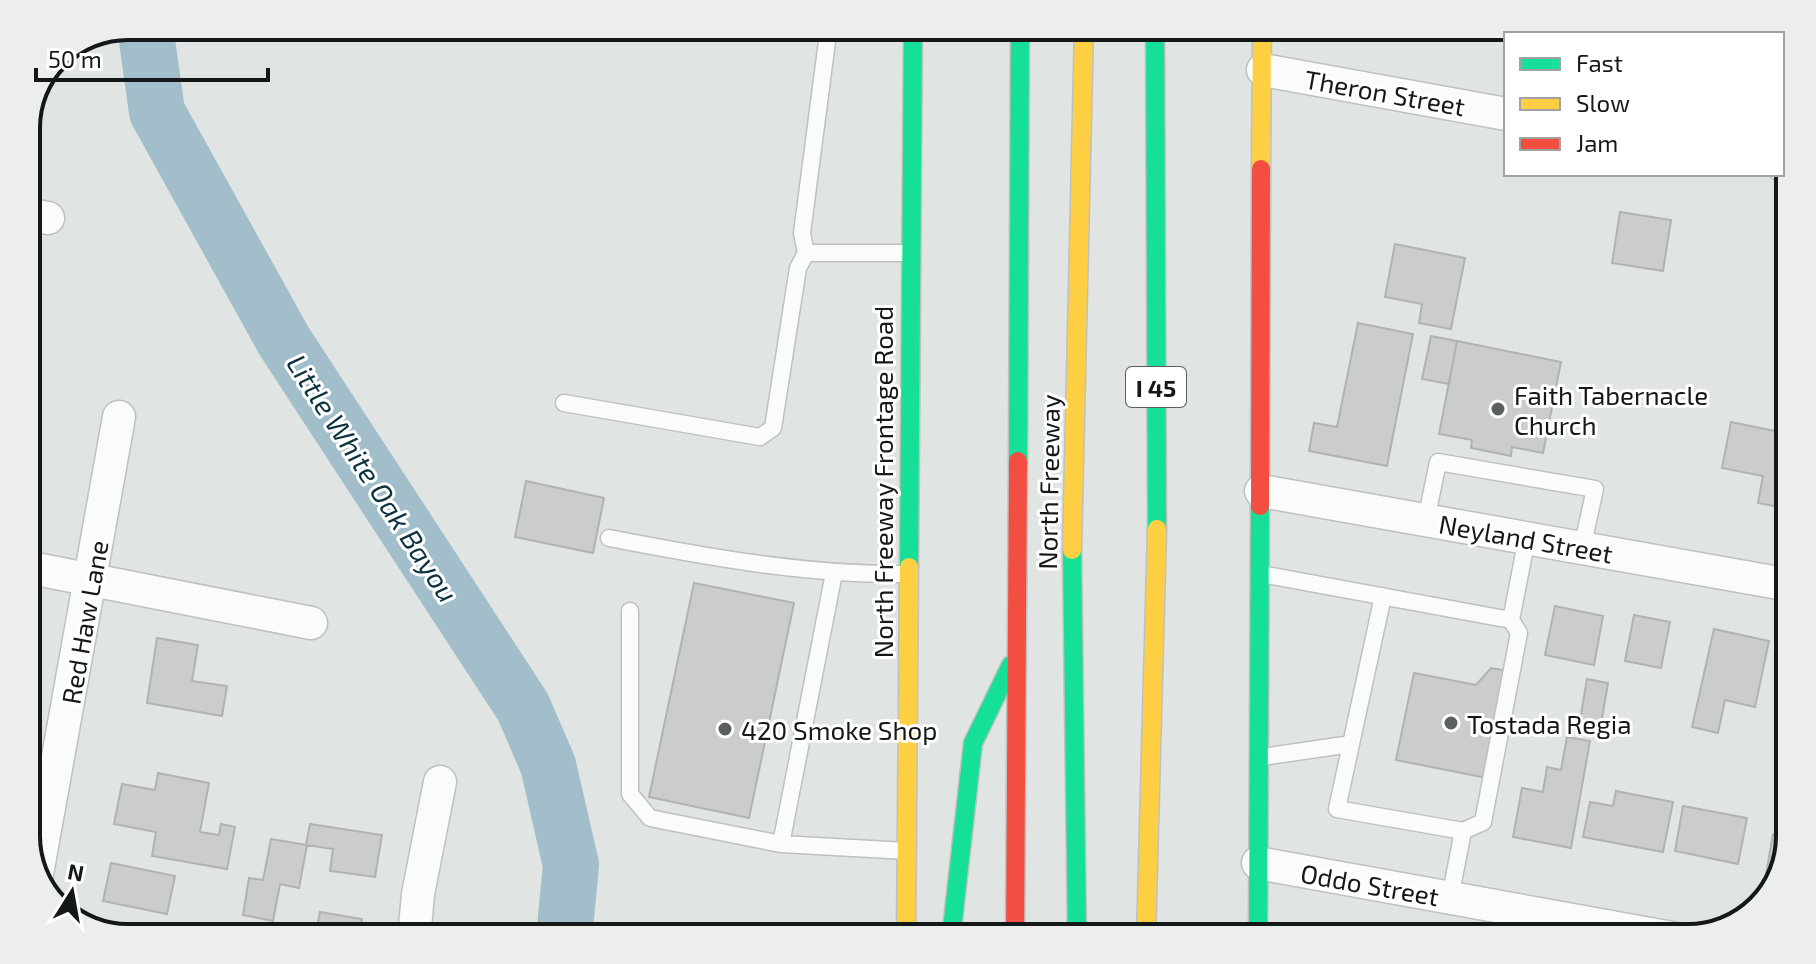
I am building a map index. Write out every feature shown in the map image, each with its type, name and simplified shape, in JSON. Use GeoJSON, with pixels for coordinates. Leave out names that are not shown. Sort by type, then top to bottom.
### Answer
{"type":"FeatureCollection","features":[{"type":"Feature","properties":{"kind":"main road","name":"North Freeway Frontage Road"},"geometry":{"type":"LineString","coordinates":[[906,924],[913,40]]}},
{"type":"Feature","properties":{"kind":"main road","name":"North Freeway"},"geometry":{"type":"LineString","coordinates":[[1015,924],[1020,40]]}},
{"type":"Feature","properties":{"kind":"main road","name":"North Freeway"},"geometry":{"type":"LineString","coordinates":[[1077,924],[1072,525],[1084,40]]}},
{"type":"Feature","properties":{"kind":"main road","name":"I 45"},"geometry":{"type":"LineString","coordinates":[[1146,924],[1157,527],[1155,40]]}},
{"type":"Feature","properties":{"kind":"main road"},"geometry":{"type":"LineString","coordinates":[[1258,924],[1262,40]]}},
{"type":"Feature","properties":{"kind":"main road"},"geometry":{"type":"LineString","coordinates":[[1054,688],[1055,641],[1072,525]]}},
{"type":"Feature","properties":{"kind":"main road"},"geometry":{"type":"LineString","coordinates":[[953,924],[973,743],[1017,652]]}},
{"type":"Feature","properties":{"kind":"street","name":"Theron Street"},"geometry":{"type":"LineString","coordinates":[[1263,70],[1504,114]]}},
{"type":"Feature","properties":{"kind":"street","name":"Red Haw Lane"},"geometry":{"type":"LineString","coordinates":[[41,850],[119,417]]}},
{"type":"Feature","properties":{"kind":"street","name":"Neyland Street"},"geometry":{"type":"LineString","coordinates":[[1261,491],[1776,583]]}},
{"type":"Feature","properties":{"kind":"street"},"geometry":{"type":"LineString","coordinates":[[40,570],[311,623]]}},
{"type":"Feature","properties":{"kind":"street"},"geometry":{"type":"LineString","coordinates":[[415,924],[418,894],[440,782]]}},
{"type":"Feature","properties":{"kind":"street","name":"Oddo Street"},"geometry":{"type":"LineString","coordinates":[[1258,863],[1594,924]]}},
{"type":"Feature","properties":{"kind":"lane"},"geometry":{"type":"LineString","coordinates":[[564,403],[760,437],[773,428],[798,268],[806,253],[802,233],[827,40]]}},
{"type":"Feature","properties":{"kind":"lane"},"geometry":{"type":"LineString","coordinates":[[806,253],[909,253]]}},
{"type":"Feature","properties":{"kind":"lane"},"geometry":{"type":"LineString","coordinates":[[1426,520],[1438,462],[1595,489],[1582,548]]}},
{"type":"Feature","properties":{"kind":"lane"},"geometry":{"type":"LineString","coordinates":[[609,538],[709,557],[834,573],[908,574]]}},
{"type":"Feature","properties":{"kind":"lane"},"geometry":{"type":"LineString","coordinates":[[1383,596],[1337,809],[1463,831],[1483,822],[1519,633],[1511,620],[1527,538]]}},
{"type":"Feature","properties":{"kind":"lane"},"geometry":{"type":"LineString","coordinates":[[781,844],[834,573]]}},
{"type":"Feature","properties":{"kind":"lane"},"geometry":{"type":"LineString","coordinates":[[1261,574],[1511,620]]}},
{"type":"Feature","properties":{"kind":"lane"},"geometry":{"type":"LineString","coordinates":[[630,611],[630,794],[650,818],[781,844],[907,851]]}},
{"type":"Feature","properties":{"kind":"lane"},"geometry":{"type":"LineString","coordinates":[[1259,757],[1351,744]]}},
{"type":"Feature","properties":{"kind":"lane"},"geometry":{"type":"LineString","coordinates":[[1450,898],[1463,831]]}},
{"type":"Feature","properties":{"kind":"building"},"geometry":{"type":"Polygon","coordinates":[[[1620,212],[1671,220],[1663,271],[1612,263],[1620,212]]]}},
{"type":"Feature","properties":{"kind":"building"},"geometry":{"type":"Polygon","coordinates":[[[1395,244],[1465,258],[1451,329],[1419,323],[1422,304],[1385,297],[1395,244]]]}},
{"type":"Feature","properties":{"kind":"building"},"geometry":{"type":"Polygon","coordinates":[[[1358,323],[1413,334],[1387,466],[1309,451],[1314,423],[1337,427],[1358,323]]]}},
{"type":"Feature","properties":{"kind":"building"},"geometry":{"type":"Polygon","coordinates":[[[1431,336],[1457,341],[1449,384],[1422,379],[1431,336]]]}},
{"type":"Feature","properties":{"kind":"building","name":"Faith Tabernacle Church"},"geometry":{"type":"Polygon","coordinates":[[[1457,341],[1561,362],[1543,453],[1512,447],[1511,456],[1471,448],[1472,440],[1439,434],[1457,341]]]}},
{"type":"Feature","properties":{"kind":"building"},"geometry":{"type":"Polygon","coordinates":[[[1731,422],[1776,431],[1776,506],[1758,503],[1763,476],[1722,468],[1731,422]]]}},
{"type":"Feature","properties":{"kind":"building"},"geometry":{"type":"Polygon","coordinates":[[[526,481],[604,498],[593,553],[515,537],[526,481]]]}},
{"type":"Feature","properties":{"kind":"building"},"geometry":{"type":"Polygon","coordinates":[[[694,583],[794,603],[749,818],[649,797],[694,583]]]}},
{"type":"Feature","properties":{"kind":"building"},"geometry":{"type":"Polygon","coordinates":[[[1555,606],[1603,616],[1594,665],[1545,655],[1555,606]]]}},
{"type":"Feature","properties":{"kind":"building"},"geometry":{"type":"Polygon","coordinates":[[[1634,615],[1670,622],[1661,668],[1625,661],[1634,615]]]}},
{"type":"Feature","properties":{"kind":"building"},"geometry":{"type":"Polygon","coordinates":[[[1714,629],[1769,641],[1755,707],[1725,700],[1718,733],[1692,727],[1714,629]]]}},
{"type":"Feature","properties":{"kind":"building"},"geometry":{"type":"Polygon","coordinates":[[[157,638],[198,645],[192,681],[227,686],[222,716],[147,703],[157,638]]]}},
{"type":"Feature","properties":{"kind":"building","name":"Tostada Regia"},"geometry":{"type":"Polygon","coordinates":[[[1491,668],[1508,671],[1487,778],[1396,760],[1414,673],[1476,685],[1491,668]]]}},
{"type":"Feature","properties":{"kind":"building"},"geometry":{"type":"Polygon","coordinates":[[[1587,679],[1608,683],[1601,724],[1580,720],[1587,679]]]}},
{"type":"Feature","properties":{"kind":"building"},"geometry":{"type":"Polygon","coordinates":[[[1567,737],[1590,741],[1571,848],[1513,837],[1522,788],[1543,792],[1547,767],[1561,770],[1567,737]]]}},
{"type":"Feature","properties":{"kind":"building"},"geometry":{"type":"Polygon","coordinates":[[[158,773],[209,783],[200,832],[219,835],[221,824],[235,827],[227,869],[152,856],[156,832],[114,824],[122,784],[155,790],[158,773]]]}},
{"type":"Feature","properties":{"kind":"building"},"geometry":{"type":"Polygon","coordinates":[[[1616,791],[1673,802],[1663,852],[1583,837],[1590,802],[1613,806],[1616,791]]]}},
{"type":"Feature","properties":{"kind":"building"},"geometry":{"type":"Polygon","coordinates":[[[1683,806],[1747,818],[1738,864],[1675,851],[1683,806]]]}},
{"type":"Feature","properties":{"kind":"building"},"geometry":{"type":"Polygon","coordinates":[[[310,824],[382,835],[375,877],[330,871],[333,849],[306,845],[310,824]]]}},
{"type":"Feature","properties":{"kind":"building"},"geometry":{"type":"Polygon","coordinates":[[[1773,834],[1776,835],[1773,858],[1765,878],[1773,834]]]}},
{"type":"Feature","properties":{"kind":"building"},"geometry":{"type":"Polygon","coordinates":[[[271,839],[307,845],[299,888],[280,884],[273,921],[243,915],[249,878],[263,880],[271,839]]]}},
{"type":"Feature","properties":{"kind":"building"},"geometry":{"type":"Polygon","coordinates":[[[111,863],[175,876],[167,914],[103,901],[111,863]]]}},
{"type":"Feature","properties":{"kind":"building"},"geometry":{"type":"Polygon","coordinates":[[[320,912],[362,919],[361,924],[318,924],[320,912]]]}},
{"type":"Feature","properties":{"kind":"waterway","name":"Little White Oak Bayou"},"geometry":{"type":"LineString","coordinates":[[147,40],[157,112],[284,341],[523,707],[548,765],[571,865],[565,924]]}},
{"type":"Feature","properties":{"kind":"traffic: fast"},"geometry":{"type":"LineString","coordinates":[[909,567],[913,40]]}},
{"type":"Feature","properties":{"kind":"traffic: fast"},"geometry":{"type":"LineString","coordinates":[[1018,461],[1020,40]]}},
{"type":"Feature","properties":{"kind":"traffic: fast"},"geometry":{"type":"LineString","coordinates":[[1155,40],[1157,529]]}},
{"type":"Feature","properties":{"kind":"traffic: fast"},"geometry":{"type":"LineString","coordinates":[[1258,924],[1260,506]]}},
{"type":"Feature","properties":{"kind":"traffic: fast"},"geometry":{"type":"LineString","coordinates":[[1072,550],[1077,924]]}},
{"type":"Feature","properties":{"kind":"traffic: fast"},"geometry":{"type":"LineString","coordinates":[[953,924],[973,743],[1011,665]]}},
{"type":"Feature","properties":{"kind":"traffic: slow"},"geometry":{"type":"LineString","coordinates":[[1072,550],[1084,40]]}},
{"type":"Feature","properties":{"kind":"traffic: slow"},"geometry":{"type":"LineString","coordinates":[[1261,169],[1262,40]]}},
{"type":"Feature","properties":{"kind":"traffic: slow"},"geometry":{"type":"LineString","coordinates":[[1146,924],[1157,529]]}},
{"type":"Feature","properties":{"kind":"traffic: slow"},"geometry":{"type":"LineString","coordinates":[[906,924],[909,567]]}},
{"type":"Feature","properties":{"kind":"traffic: jam"},"geometry":{"type":"LineString","coordinates":[[1260,506],[1261,169]]}},
{"type":"Feature","properties":{"kind":"traffic: jam"},"geometry":{"type":"LineString","coordinates":[[1015,924],[1018,461]]}},
{"type":"Feature","properties":{"kind":"place","name":"Faith Tabernacle Church"},"geometry":{"type":"Point","coordinates":[1498,409]}},
{"type":"Feature","properties":{"kind":"place","name":"Tostada Regia"},"geometry":{"type":"Point","coordinates":[1451,723]}},
{"type":"Feature","properties":{"kind":"place","name":"420 Smoke Shop"},"geometry":{"type":"Point","coordinates":[725,729]}}]}
